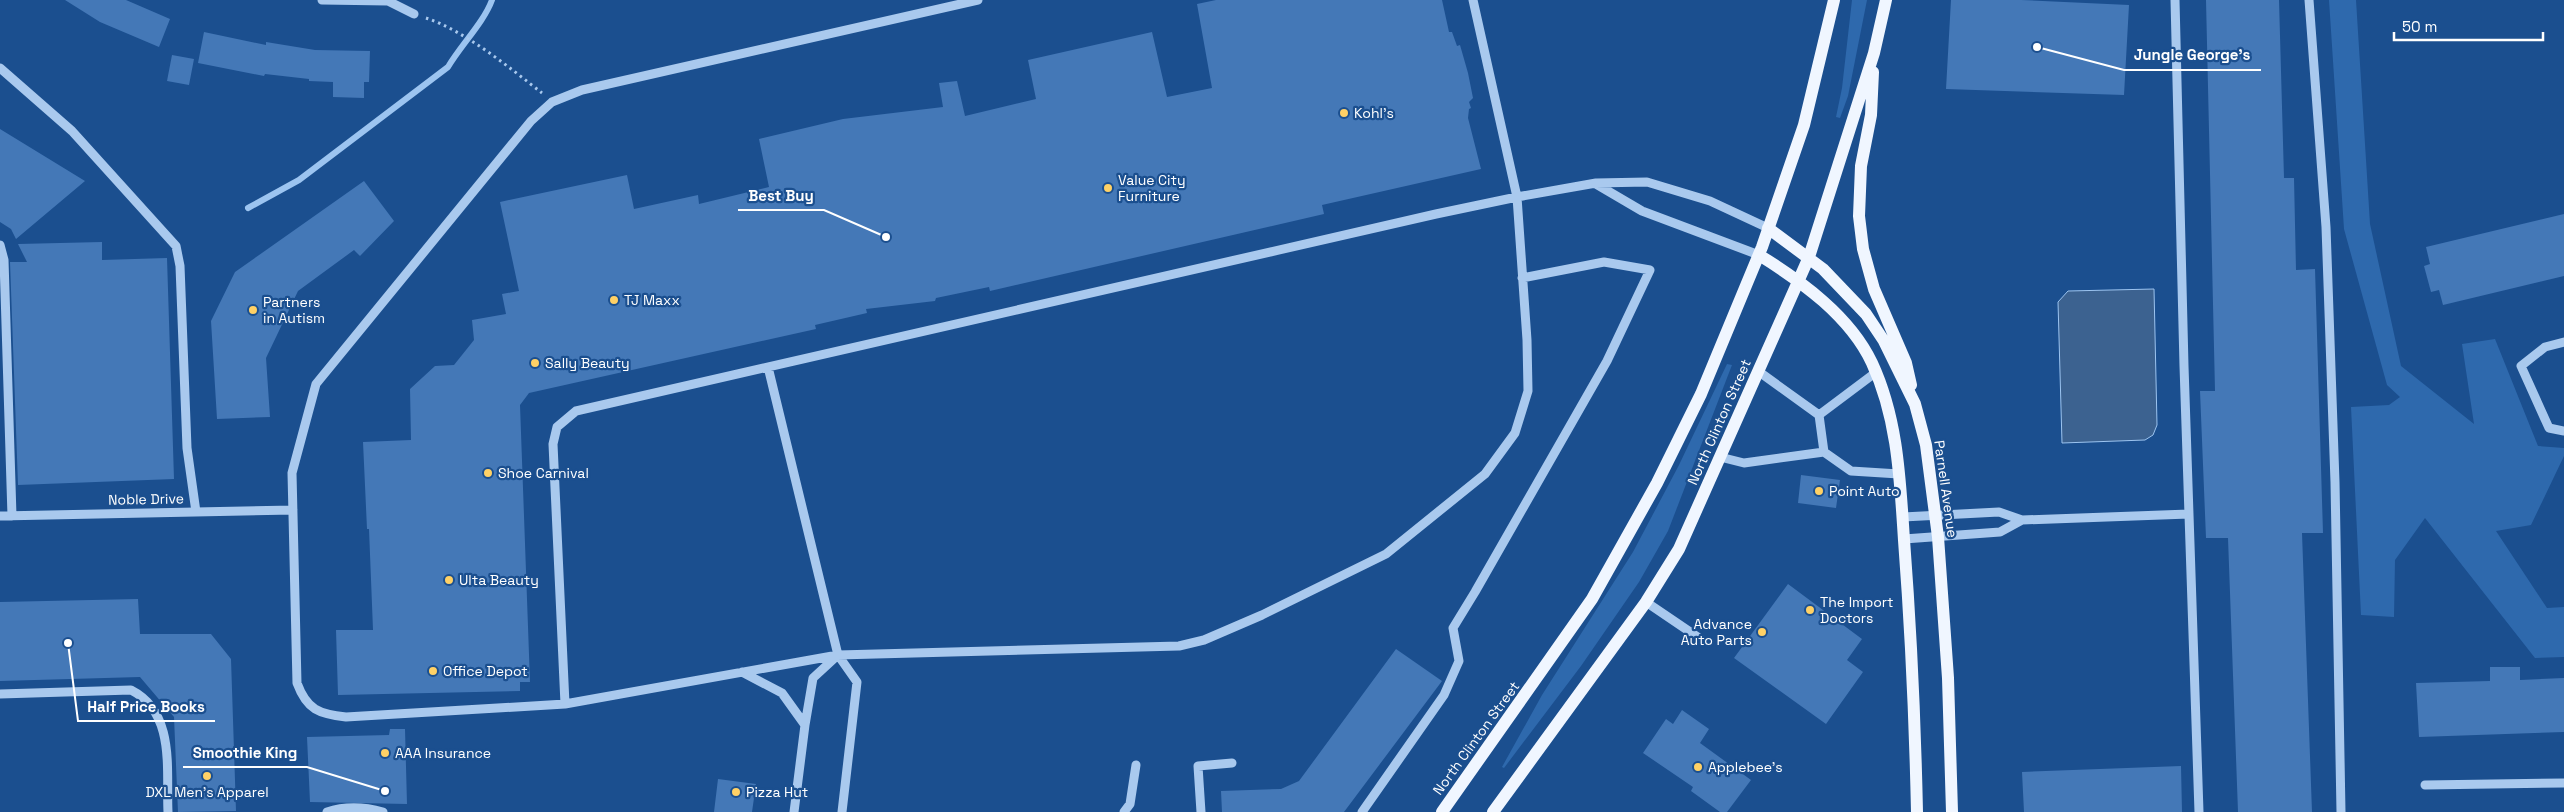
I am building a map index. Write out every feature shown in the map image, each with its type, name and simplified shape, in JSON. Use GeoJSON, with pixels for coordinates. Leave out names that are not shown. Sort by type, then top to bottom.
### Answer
{"type":"FeatureCollection","features":[{"type":"Feature","properties":{"kind":"main road","name":"North Clinton Street"},"geometry":{"type":"LineString","coordinates":[[1442,812],[1559,648],[1620,550],[1701,394],[1759,255],[1804,124],[1834,0]]}},
{"type":"Feature","properties":{"kind":"main road","name":"North Clinton Street"},"geometry":{"type":"LineString","coordinates":[[1493,812],[1646,602],[1679,549],[1809,257],[1874,53],[1886,0]]}},
{"type":"Feature","properties":{"kind":"main road"},"geometry":{"type":"LineString","coordinates":[[1874,53],[1870,115],[1861,166],[1858,216],[1863,249],[1874,289],[1906,363],[1915,404]]}},
{"type":"Feature","properties":{"kind":"main road","name":"Parnell Avenue"},"geometry":{"type":"LineString","coordinates":[[1768,228],[1809,257],[1843,288],[1866,314],[1884,342],[1915,404],[1926,444],[1938,537],[1948,678],[1952,812]]}},
{"type":"Feature","properties":{"kind":"main road"},"geometry":{"type":"LineString","coordinates":[[1759,255],[1798,279],[1821,299],[1854,335],[1875,373],[1889,411],[1897,450],[1912,641],[1917,812]]}},
{"type":"Feature","properties":{"kind":"street"},"geometry":{"type":"LineString","coordinates":[[322,0],[388,1],[414,14]]}},
{"type":"Feature","properties":{"kind":"street"},"geometry":{"type":"LineString","coordinates":[[978,0],[582,90],[552,102],[531,121],[316,384],[292,473],[297,683],[304,701],[323,714],[346,718],[565,704],[838,655],[1179,646],[1204,640],[1262,616],[1386,554],[1485,474],[1515,433],[1528,390],[1527,340],[1517,197],[1473,0]]}},
{"type":"Feature","properties":{"kind":"street"},"geometry":{"type":"LineString","coordinates":[[2175,0],[2199,812]]}},
{"type":"Feature","properties":{"kind":"street"},"geometry":{"type":"LineString","coordinates":[[2310,0],[2326,227],[2335,482],[2341,812]]}},
{"type":"Feature","properties":{"kind":"street"},"geometry":{"type":"LineString","coordinates":[[0,68],[72,132],[176,246],[180,266],[187,448],[196,512]]}},
{"type":"Feature","properties":{"kind":"street"},"geometry":{"type":"LineString","coordinates":[[565,704],[553,444],[557,427],[576,411],[1517,197],[1596,184],[1647,182],[1710,201],[1768,228]]}},
{"type":"Feature","properties":{"kind":"street"},"geometry":{"type":"LineString","coordinates":[[1596,184],[1642,211],[1759,255]]}},
{"type":"Feature","properties":{"kind":"street"},"geometry":{"type":"LineString","coordinates":[[0,245],[4,260],[12,516]]}},
{"type":"Feature","properties":{"kind":"street"},"geometry":{"type":"LineString","coordinates":[[1362,812],[1444,695],[1459,661],[1453,628],[1476,592],[1607,361],[1650,270],[1604,262],[1522,278]]}},
{"type":"Feature","properties":{"kind":"street"},"geometry":{"type":"LineString","coordinates":[[2564,342],[2545,347],[2521,366],[2549,428],[2564,431]]}},
{"type":"Feature","properties":{"kind":"street"},"geometry":{"type":"LineString","coordinates":[[768,367],[838,655],[857,682],[842,812]]}},
{"type":"Feature","properties":{"kind":"street"},"geometry":{"type":"LineString","coordinates":[[1758,371],[1820,415],[1824,452]]}},
{"type":"Feature","properties":{"kind":"street"},"geometry":{"type":"LineString","coordinates":[[1820,415],[1875,373]]}},
{"type":"Feature","properties":{"kind":"street"},"geometry":{"type":"LineString","coordinates":[[1720,457],[1744,463],[1824,452],[1851,471],[1899,474]]}},
{"type":"Feature","properties":{"kind":"street","name":"Noble Drive"},"geometry":{"type":"LineString","coordinates":[[0,516],[293,510]]}},
{"type":"Feature","properties":{"kind":"street"},"geometry":{"type":"LineString","coordinates":[[1903,517],[1999,512],[2022,520],[2189,514]]}},
{"type":"Feature","properties":{"kind":"street"},"geometry":{"type":"LineString","coordinates":[[1904,539],[2000,532],[2022,520]]}},
{"type":"Feature","properties":{"kind":"street"},"geometry":{"type":"LineString","coordinates":[[1646,602],[1702,640]]}},
{"type":"Feature","properties":{"kind":"street"},"geometry":{"type":"LineString","coordinates":[[794,812],[813,678],[838,655]]}},
{"type":"Feature","properties":{"kind":"street"},"geometry":{"type":"LineString","coordinates":[[742,672],[782,693],[805,725]]}},
{"type":"Feature","properties":{"kind":"street"},"geometry":{"type":"LineString","coordinates":[[0,694],[132,690],[140,695],[158,714],[165,733],[168,812]]}},
{"type":"Feature","properties":{"kind":"street"},"geometry":{"type":"LineString","coordinates":[[1201,812],[1198,766],[1232,763]]}},
{"type":"Feature","properties":{"kind":"street"},"geometry":{"type":"LineString","coordinates":[[1124,812],[1130,804],[1136,765]]}},
{"type":"Feature","properties":{"kind":"street"},"geometry":{"type":"LineString","coordinates":[[2425,785],[2564,783]]}},
{"type":"Feature","properties":{"kind":"street"},"geometry":{"type":"LineString","coordinates":[[327,812],[337,809],[369,809],[383,812]]}},
{"type":"Feature","properties":{"kind":"path"},"geometry":{"type":"LineString","coordinates":[[414,14],[440,22],[459,34],[505,64],[552,102]]}},
{"type":"Feature","properties":{"kind":"shaded area"},"geometry":{"type":"Polygon","coordinates":[[[1852,0],[1867,0],[1848,96],[1840,118],[1836,117],[1842,88],[1852,0]]]}},
{"type":"Feature","properties":{"kind":"shaded area"},"geometry":{"type":"Polygon","coordinates":[[[2329,0],[2356,0],[2370,224],[2401,366],[2474,424],[2462,344],[2495,339],[2538,446],[2564,448],[2564,456],[2531,525],[2496,531],[2547,608],[2564,607],[2564,657],[2535,658],[2425,518],[2395,560],[2394,617],[2361,615],[2351,407],[2389,405],[2400,397],[2387,385],[2344,229],[2329,0]]]}},
{"type":"Feature","properties":{"kind":"shaded area"},"geometry":{"type":"Polygon","coordinates":[[[2154,289],[2157,425],[2153,435],[2145,440],[2062,443],[2058,302],[2068,291],[2154,289]]]}},
{"type":"Feature","properties":{"kind":"shaded area"},"geometry":{"type":"Polygon","coordinates":[[[1727,364],[1732,365],[1668,531],[1639,582],[1581,666],[1504,768],[1502,767],[1542,695],[1633,552],[1679,465],[1727,364]]]}},
{"type":"Feature","properties":{"kind":"building"},"geometry":{"type":"Polygon","coordinates":[[[65,0],[126,0],[170,19],[159,47],[100,22],[65,0]]]}},
{"type":"Feature","properties":{"kind":"building"},"geometry":{"type":"Polygon","coordinates":[[[1216,0],[1442,0],[1449,32],[1452,32],[1457,46],[1460,45],[1468,73],[1473,98],[1469,102],[1471,108],[1469,109],[1468,118],[1481,169],[1322,205],[1324,214],[990,291],[989,287],[936,298],[935,301],[866,309],[867,313],[815,325],[816,329],[529,393],[520,405],[530,682],[520,682],[520,691],[338,695],[336,630],[373,630],[363,442],[411,440],[410,389],[435,366],[454,365],[474,340],[472,320],[506,314],[502,294],[519,291],[500,202],[627,175],[634,209],[698,195],[699,204],[769,187],[759,139],[843,119],[943,107],[939,83],[957,81],[965,116],[1036,99],[1028,60],[1152,32],[1167,97],[1212,88],[1197,4],[1216,0]]]}},
{"type":"Feature","properties":{"kind":"building"},"geometry":{"type":"Polygon","coordinates":[[[1951,0],[2021,0],[2129,5],[2124,95],[1946,89],[1951,0]]]}},
{"type":"Feature","properties":{"kind":"building"},"geometry":{"type":"Polygon","coordinates":[[[2206,0],[2279,0],[2284,178],[2294,178],[2296,270],[2315,269],[2323,533],[2302,533],[2312,812],[2238,812],[2228,538],[2206,538],[2200,391],[2215,391],[2206,0]]]}},
{"type":"Feature","properties":{"kind":"building"},"geometry":{"type":"Polygon","coordinates":[[[204,32],[266,45],[266,42],[315,50],[370,51],[369,82],[364,82],[364,98],[333,97],[333,82],[309,81],[309,79],[265,74],[264,76],[198,63],[204,32]]]}},
{"type":"Feature","properties":{"kind":"building"},"geometry":{"type":"Polygon","coordinates":[[[172,55],[194,59],[189,85],[167,81],[172,55]]]}},
{"type":"Feature","properties":{"kind":"building"},"geometry":{"type":"Polygon","coordinates":[[[0,129],[85,181],[16,239],[11,229],[0,222],[0,129]]]}},
{"type":"Feature","properties":{"kind":"building","name":"Partners in Autism"},"geometry":{"type":"Polygon","coordinates":[[[364,181],[394,221],[360,256],[354,250],[298,291],[266,358],[270,417],[217,419],[211,321],[235,272],[364,181]]]}},
{"type":"Feature","properties":{"kind":"building"},"geometry":{"type":"Polygon","coordinates":[[[2564,214],[2564,276],[2443,305],[2439,290],[2431,292],[2424,266],[2430,264],[2426,247],[2564,214]]]}},
{"type":"Feature","properties":{"kind":"building"},"geometry":{"type":"Polygon","coordinates":[[[102,242],[102,260],[167,258],[174,479],[18,485],[10,262],[27,262],[18,244],[102,242]]]}},
{"type":"Feature","properties":{"kind":"building","name":"Point Auto"},"geometry":{"type":"Polygon","coordinates":[[[1801,475],[1840,480],[1836,508],[1798,503],[1801,475]]]}},
{"type":"Feature","properties":{"kind":"building"},"geometry":{"type":"Polygon","coordinates":[[[1788,584],[1862,639],[1847,660],[1863,672],[1826,724],[1734,658],[1788,584]]]}},
{"type":"Feature","properties":{"kind":"building"},"geometry":{"type":"Polygon","coordinates":[[[138,599],[140,634],[211,634],[231,659],[236,811],[178,812],[174,717],[140,677],[0,681],[0,602],[138,599]]]}},
{"type":"Feature","properties":{"kind":"building"},"geometry":{"type":"Polygon","coordinates":[[[1396,649],[1442,681],[1344,812],[1222,812],[1221,791],[1281,789],[1299,781],[1396,649]]]}},
{"type":"Feature","properties":{"kind":"building"},"geometry":{"type":"Polygon","coordinates":[[[2490,667],[2520,667],[2520,680],[2564,678],[2564,732],[2419,737],[2416,683],[2490,681],[2490,667]]]}},
{"type":"Feature","properties":{"kind":"building","name":"Applebee's"},"geometry":{"type":"Polygon","coordinates":[[[1682,710],[1709,729],[1700,743],[1751,780],[1727,812],[1720,812],[1691,791],[1693,787],[1643,753],[1666,719],[1673,724],[1682,710]]]}},
{"type":"Feature","properties":{"kind":"building"},"geometry":{"type":"Polygon","coordinates":[[[390,729],[405,729],[407,804],[310,802],[307,737],[389,735],[390,729]]]}},
{"type":"Feature","properties":{"kind":"building"},"geometry":{"type":"Polygon","coordinates":[[[2181,766],[2182,812],[2024,812],[2022,772],[2181,766]]]}},
{"type":"Feature","properties":{"kind":"building","name":"Pizza Hut"},"geometry":{"type":"Polygon","coordinates":[[[718,779],[756,784],[752,812],[714,812],[718,779]]]}},
{"type":"Feature","properties":{"kind":"waterway"},"geometry":{"type":"LineString","coordinates":[[248,208],[299,180],[448,67],[484,17],[492,0]]}},
{"type":"Feature","properties":{"kind":"place","name":"Jungle George's"},"geometry":{"type":"Point","coordinates":[2037,47]}},
{"type":"Feature","properties":{"kind":"place","name":"Kohl's"},"geometry":{"type":"Point","coordinates":[1344,113]}},
{"type":"Feature","properties":{"kind":"place","name":"Value City Furniture"},"geometry":{"type":"Point","coordinates":[1108,188]}},
{"type":"Feature","properties":{"kind":"place","name":"Best Buy"},"geometry":{"type":"Point","coordinates":[886,237]}},
{"type":"Feature","properties":{"kind":"place","name":"TJ Maxx"},"geometry":{"type":"Point","coordinates":[614,300]}},
{"type":"Feature","properties":{"kind":"place","name":"Partners in Autism"},"geometry":{"type":"Point","coordinates":[253,310]}},
{"type":"Feature","properties":{"kind":"place","name":"Sally Beauty"},"geometry":{"type":"Point","coordinates":[535,363]}},
{"type":"Feature","properties":{"kind":"place","name":"Shoe Carnival"},"geometry":{"type":"Point","coordinates":[488,473]}},
{"type":"Feature","properties":{"kind":"place","name":"Point Auto"},"geometry":{"type":"Point","coordinates":[1819,491]}},
{"type":"Feature","properties":{"kind":"place","name":"Ulta Beauty"},"geometry":{"type":"Point","coordinates":[449,580]}},
{"type":"Feature","properties":{"kind":"place","name":"The Import Doctors"},"geometry":{"type":"Point","coordinates":[1810,610]}},
{"type":"Feature","properties":{"kind":"place","name":"Advance Auto Parts"},"geometry":{"type":"Point","coordinates":[1762,632]}},
{"type":"Feature","properties":{"kind":"place","name":"Half Price Books"},"geometry":{"type":"Point","coordinates":[68,643]}},
{"type":"Feature","properties":{"kind":"place","name":"Office Depot"},"geometry":{"type":"Point","coordinates":[433,671]}},
{"type":"Feature","properties":{"kind":"place","name":"AAA Insurance"},"geometry":{"type":"Point","coordinates":[385,753]}},
{"type":"Feature","properties":{"kind":"place","name":"Applebee's"},"geometry":{"type":"Point","coordinates":[1698,767]}},
{"type":"Feature","properties":{"kind":"place","name":"DXL Men's Apparel"},"geometry":{"type":"Point","coordinates":[207,776]}},
{"type":"Feature","properties":{"kind":"place","name":"Smoothie King"},"geometry":{"type":"Point","coordinates":[385,791]}},
{"type":"Feature","properties":{"kind":"place","name":"Pizza Hut"},"geometry":{"type":"Point","coordinates":[736,792]}}]}
